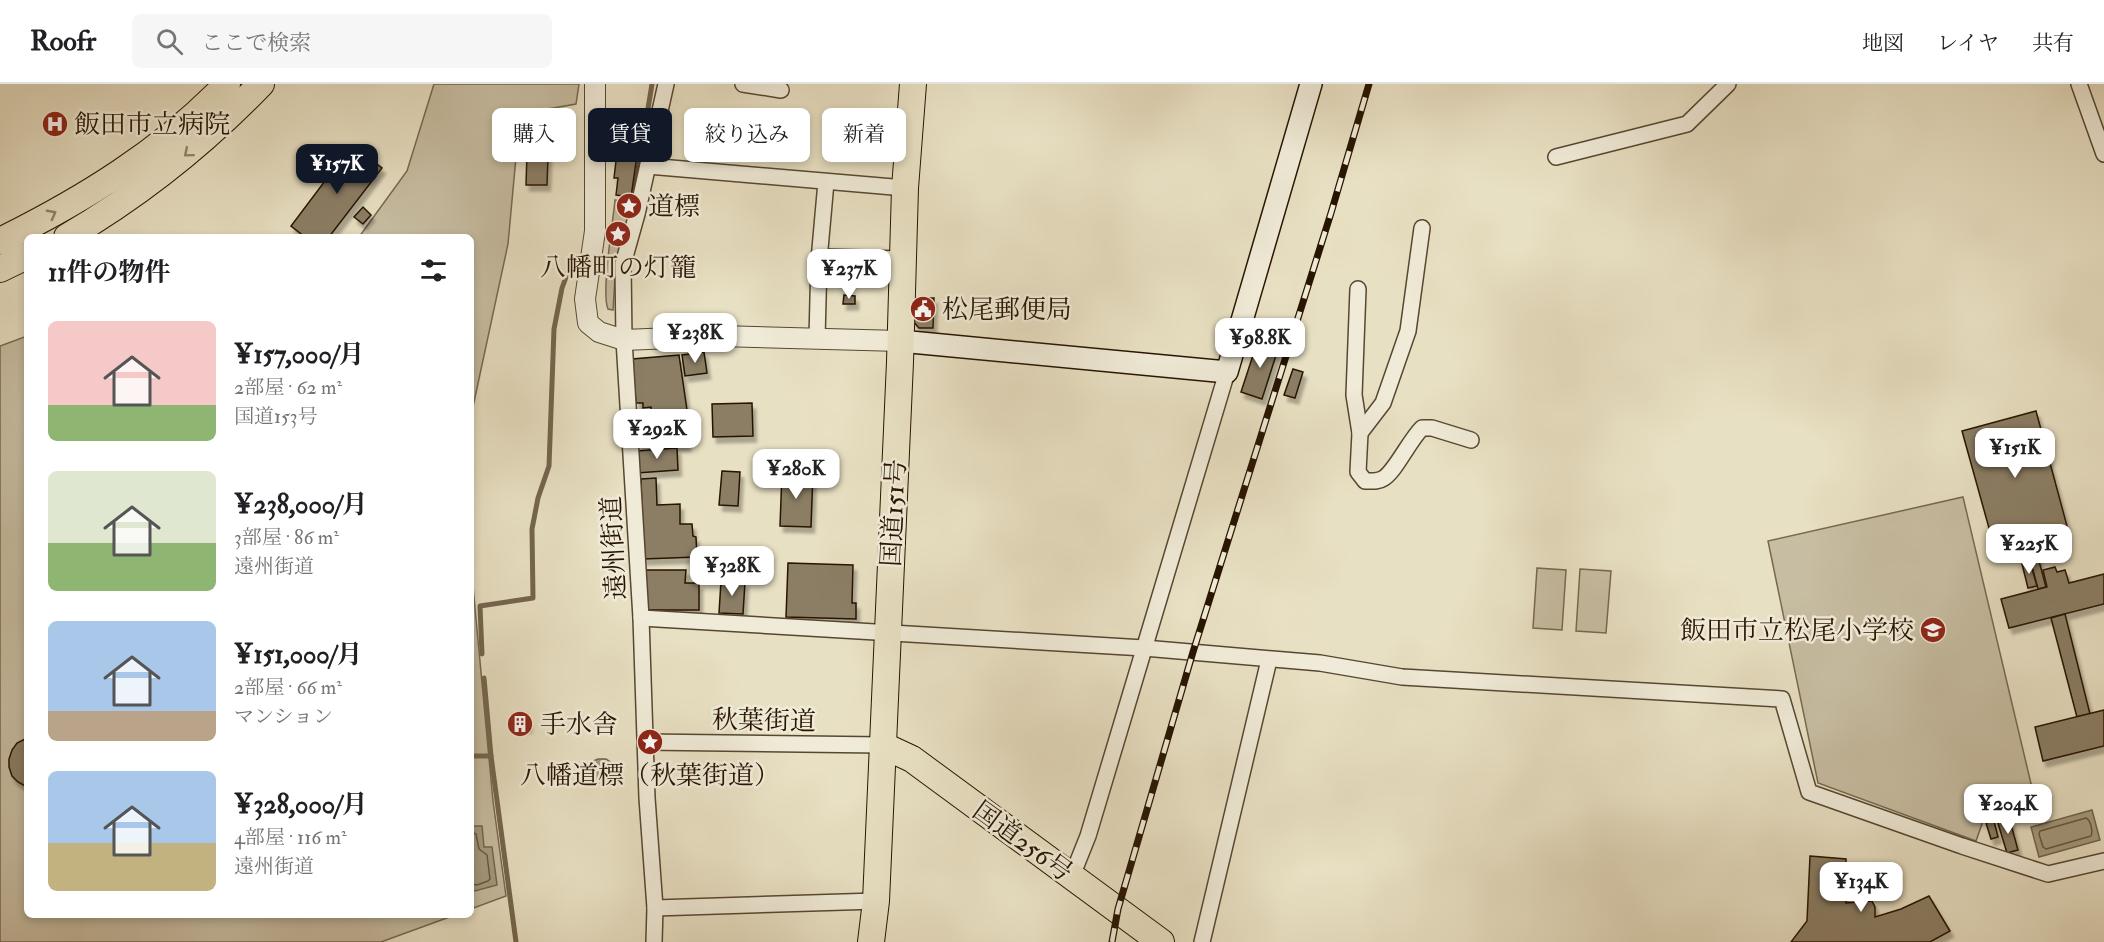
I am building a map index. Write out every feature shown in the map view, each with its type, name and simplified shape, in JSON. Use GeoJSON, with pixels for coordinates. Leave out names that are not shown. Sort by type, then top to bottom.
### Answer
{"type":"FeatureCollection","features":[{"type":"Feature","properties":{"kind":"highway"},"geometry":{"type":"LineString","coordinates":[[0,241],[63,209],[140,159],[184,124],[227,84]]}},
{"type":"Feature","properties":{"kind":"highway"},"geometry":{"type":"LineString","coordinates":[[72,234],[128,198],[187,155],[261,84]]}},
{"type":"Feature","properties":{"kind":"highway","name":"国道151号"},"geometry":{"type":"LineString","coordinates":[[871,942],[876,901],[905,188],[913,84]]}},
{"type":"Feature","properties":{"kind":"highway"},"geometry":{"type":"LineString","coordinates":[[0,269],[24,257]]}},
{"type":"Feature","properties":{"kind":"highway","name":"国道256号"},"geometry":{"type":"LineString","coordinates":[[882,746],[912,759],[1161,942]]}},
{"type":"Feature","properties":{"kind":"main road"},"geometry":{"type":"LineString","coordinates":[[900,341],[1227,372],[1311,84]]}},
{"type":"Feature","properties":{"kind":"street"},"geometry":{"type":"LineString","coordinates":[[595,84],[595,231],[585,311],[588,322],[599,332],[624,340],[720,336],[900,341]]}},
{"type":"Feature","properties":{"kind":"street","name":"遠州街道"},"geometry":{"type":"LineString","coordinates":[[654,942],[655,908],[647,812],[641,618],[624,340],[623,264],[666,84]]}},
{"type":"Feature","properties":{"kind":"street"},"geometry":{"type":"LineString","coordinates":[[743,84],[781,90]]}},
{"type":"Feature","properties":{"kind":"street"},"geometry":{"type":"LineString","coordinates":[[1556,157],[1687,124],[1728,84]]}},
{"type":"Feature","properties":{"kind":"street"},"geometry":{"type":"LineString","coordinates":[[2079,84],[2104,154]]}},
{"type":"Feature","properties":{"kind":"street"},"geometry":{"type":"LineString","coordinates":[[648,166],[905,188]]}},
{"type":"Feature","properties":{"kind":"street"},"geometry":{"type":"LineString","coordinates":[[818,338],[820,257],[826,182]]}},
{"type":"Feature","properties":{"kind":"street"},"geometry":{"type":"LineString","coordinates":[[1360,433],[1383,403],[1408,331],[1422,228]]}},
{"type":"Feature","properties":{"kind":"street"},"geometry":{"type":"LineString","coordinates":[[820,257],[903,259]]}},
{"type":"Feature","properties":{"kind":"street"},"geometry":{"type":"LineString","coordinates":[[1358,289],[1354,395],[1360,433],[1358,472],[1365,481],[1375,482],[1383,479],[1391,471],[1411,439],[1422,428],[1432,428],[1471,440]]}},
{"type":"Feature","properties":{"kind":"street"},"geometry":{"type":"LineString","coordinates":[[1072,876],[1088,836],[1227,372]]}},
{"type":"Feature","properties":{"kind":"street"},"geometry":{"type":"LineString","coordinates":[[641,618],[1144,648],[1320,663],[1402,677],[1782,699],[1809,792],[2048,874],[2104,861]]}},
{"type":"Feature","properties":{"kind":"street"},"geometry":{"type":"LineString","coordinates":[[1202,942],[1269,660]]}},
{"type":"Feature","properties":{"kind":"street","name":"秋葉街道"},"geometry":{"type":"LineString","coordinates":[[645,742],[882,746]]}},
{"type":"Feature","properties":{"kind":"street"},"geometry":{"type":"LineString","coordinates":[[655,908],[876,901]]}},
{"type":"Feature","properties":{"kind":"shaded area"},"geometry":{"type":"Polygon","coordinates":[[[434,84],[579,84],[576,104],[554,108],[492,108],[492,162],[516,162],[508,244],[474,402],[474,234],[361,234],[407,171],[434,84]]]}},
{"type":"Feature","properties":{"kind":"shaded area"},"geometry":{"type":"Polygon","coordinates":[[[615,200],[632,203],[616,261],[613,310],[608,309],[606,288],[615,200]]]}},
{"type":"Feature","properties":{"kind":"shaded area"},"geometry":{"type":"Polygon","coordinates":[[[24,337],[24,918],[447,918],[381,942],[0,942],[0,346],[24,337]]]}},
{"type":"Feature","properties":{"kind":"shaded area"},"geometry":{"type":"Polygon","coordinates":[[[1963,497],[2037,809],[1983,821],[1976,841],[1818,783],[1768,541],[1963,497]]]}},
{"type":"Feature","properties":{"kind":"shaded area"},"geometry":{"type":"Polygon","coordinates":[[[1537,568],[1566,570],[1562,630],[1533,628],[1537,568]]]}},
{"type":"Feature","properties":{"kind":"shaded area"},"geometry":{"type":"Polygon","coordinates":[[[1580,569],[1611,571],[1606,633],[1576,631],[1580,569]]]}},
{"type":"Feature","properties":{"kind":"shaded area"},"geometry":{"type":"Polygon","coordinates":[[[474,597],[493,801],[506,896],[474,908],[474,597]]]}},
{"type":"Feature","properties":{"kind":"water"},"geometry":{"type":"Polygon","coordinates":[[[598,759],[606,759],[615,765],[615,779],[586,786],[580,775],[586,764],[598,759]]]}},
{"type":"Feature","properties":{"kind":"water"},"geometry":{"type":"Polygon","coordinates":[[[2092,810],[2100,840],[2039,857],[2031,827],[2092,810]]]}},
{"type":"Feature","properties":{"kind":"water"},"geometry":{"type":"Polygon","coordinates":[[[474,826],[482,826],[484,847],[492,847],[497,885],[475,891],[474,826]]]}},
{"type":"Feature","properties":{"kind":"building"},"geometry":{"type":"Polygon","coordinates":[[[352,145],[382,168],[331,234],[301,234],[291,226],[352,145]]]}},
{"type":"Feature","properties":{"kind":"building"},"geometry":{"type":"Polygon","coordinates":[[[527,162],[548,162],[547,185],[526,185],[527,162]]]}},
{"type":"Feature","properties":{"kind":"building"},"geometry":{"type":"Polygon","coordinates":[[[616,162],[636,162],[631,197],[616,195],[618,178],[614,178],[616,162]]]}},
{"type":"Feature","properties":{"kind":"building"},"geometry":{"type":"Polygon","coordinates":[[[363,207],[371,215],[363,224],[354,217],[363,207]]]}},
{"type":"Feature","properties":{"kind":"building"},"geometry":{"type":"Polygon","coordinates":[[[844,295],[855,296],[855,304],[843,304],[844,295]]]}},
{"type":"Feature","properties":{"kind":"building","name":"松尾郵便局"},"geometry":{"type":"Polygon","coordinates":[[[913,298],[934,298],[933,328],[919,328],[912,320],[913,298]]]}},
{"type":"Feature","properties":{"kind":"building"},"geometry":{"type":"Polygon","coordinates":[[[1258,340],[1279,346],[1262,399],[1241,392],[1258,340]]]}},
{"type":"Feature","properties":{"kind":"building"},"geometry":{"type":"Polygon","coordinates":[[[704,352],[707,373],[685,376],[682,355],[704,352]]]}},
{"type":"Feature","properties":{"kind":"building"},"geometry":{"type":"Polygon","coordinates":[[[679,355],[687,410],[651,412],[651,407],[643,408],[643,403],[636,403],[632,359],[679,355]]]}},
{"type":"Feature","properties":{"kind":"building"},"geometry":{"type":"Polygon","coordinates":[[[1293,369],[1303,372],[1295,398],[1284,395],[1293,369]]]}},
{"type":"Feature","properties":{"kind":"building"},"geometry":{"type":"Polygon","coordinates":[[[752,403],[753,436],[713,437],[712,404],[752,403]]]}},
{"type":"Feature","properties":{"kind":"building"},"geometry":{"type":"Polygon","coordinates":[[[2036,411],[2067,526],[2037,534],[2038,537],[2023,542],[2022,538],[1994,546],[1962,431],[2036,411]]]}},
{"type":"Feature","properties":{"kind":"building"},"geometry":{"type":"Polygon","coordinates":[[[687,423],[687,445],[648,446],[648,443],[638,443],[637,433],[647,432],[646,425],[687,423]]]}},
{"type":"Feature","properties":{"kind":"building"},"geometry":{"type":"Polygon","coordinates":[[[677,448],[678,470],[637,473],[636,451],[677,448]]]}},
{"type":"Feature","properties":{"kind":"building"},"geometry":{"type":"Polygon","coordinates":[[[722,471],[740,472],[738,506],[719,505],[722,471]]]}},
{"type":"Feature","properties":{"kind":"building"},"geometry":{"type":"Polygon","coordinates":[[[782,472],[813,473],[811,527],[780,526],[782,472]]]}},
{"type":"Feature","properties":{"kind":"building"},"geometry":{"type":"Polygon","coordinates":[[[656,478],[657,505],[680,504],[680,524],[692,524],[693,536],[696,537],[697,557],[643,559],[641,479],[656,478]]]}},
{"type":"Feature","properties":{"kind":"building"},"geometry":{"type":"Polygon","coordinates":[[[2033,539],[2046,587],[2038,589],[2025,541],[2033,539]]]}},
{"type":"Feature","properties":{"kind":"building"},"geometry":{"type":"Polygon","coordinates":[[[2030,562],[2037,586],[2028,588],[2022,564],[2030,562]]]}},
{"type":"Feature","properties":{"kind":"building"},"geometry":{"type":"Polygon","coordinates":[[[788,563],[853,565],[852,603],[856,603],[856,619],[786,617],[788,563]]]}},
{"type":"Feature","properties":{"kind":"building"},"geometry":{"type":"Polygon","coordinates":[[[2055,567],[2057,572],[2065,570],[2069,583],[2104,574],[2104,604],[2009,628],[2001,599],[2047,587],[2043,570],[2055,567]]]}},
{"type":"Feature","properties":{"kind":"building"},"geometry":{"type":"Polygon","coordinates":[[[645,570],[686,570],[685,583],[699,583],[699,610],[645,610],[645,570]]]}},
{"type":"Feature","properties":{"kind":"building"},"geometry":{"type":"Polygon","coordinates":[[[721,581],[745,582],[743,614],[719,613],[721,581]]]}},
{"type":"Feature","properties":{"kind":"building"},"geometry":{"type":"Polygon","coordinates":[[[2065,614],[2090,714],[2077,717],[2051,618],[2065,614]]]}},
{"type":"Feature","properties":{"kind":"building"},"geometry":{"type":"Polygon","coordinates":[[[2104,710],[2104,746],[2043,761],[2035,727],[2104,710]]]}},
{"type":"Feature","properties":{"kind":"building","name":"手水舎"},"geometry":{"type":"Polygon","coordinates":[[[528,720],[528,727],[513,727],[513,721],[528,720]]]}},
{"type":"Feature","properties":{"kind":"building"},"geometry":{"type":"Polygon","coordinates":[[[24,740],[24,785],[12,776],[9,767],[12,750],[17,743],[24,740]]]}},
{"type":"Feature","properties":{"kind":"building"},"geometry":{"type":"Polygon","coordinates":[[[2009,817],[2018,850],[2007,853],[1997,820],[2009,817]]]}},
{"type":"Feature","properties":{"kind":"building"},"geometry":{"type":"Polygon","coordinates":[[[1994,821],[1998,837],[1991,839],[1986,823],[1994,821]]]}},
{"type":"Feature","properties":{"kind":"building"},"geometry":{"type":"Polygon","coordinates":[[[1810,856],[1846,859],[1846,903],[1872,901],[1875,907],[1875,917],[1901,909],[1929,896],[1950,931],[1930,942],[1791,942],[1807,921],[1810,856]]]}},
{"type":"Feature","properties":{"kind":"waterway"},"geometry":{"type":"LineString","coordinates":[[633,200],[652,84]]}},
{"type":"Feature","properties":{"kind":"waterway"},"geometry":{"type":"LineString","coordinates":[[482,654],[480,606],[533,598],[532,529],[538,498],[549,466],[554,329],[562,288],[572,261]]}},
{"type":"Feature","properties":{"kind":"waterway"},"geometry":{"type":"LineString","coordinates":[[484,678],[491,756],[516,942]]}},
{"type":"Feature","properties":{"kind":"waterway"},"geometry":{"type":"LineString","coordinates":[[474,756],[491,756]]}},
{"type":"Feature","properties":{"kind":"railway"},"geometry":{"type":"LineString","coordinates":[[1112,942],[1118,909],[1193,652],[1331,213],[1369,84]]}},
{"type":"Feature","properties":{"kind":"place","name":"飯田市立病院"},"geometry":{"type":"Point","coordinates":[55,124]}},
{"type":"Feature","properties":{"kind":"place","name":"道標"},"geometry":{"type":"Point","coordinates":[629,206]}},
{"type":"Feature","properties":{"kind":"place","name":"八幡町の灯籠"},"geometry":{"type":"Point","coordinates":[618,234]}},
{"type":"Feature","properties":{"kind":"place","name":"松尾郵便局"},"geometry":{"type":"Point","coordinates":[923,309]}},
{"type":"Feature","properties":{"kind":"place","name":"飯田市立松尾小学校"},"geometry":{"type":"Point","coordinates":[1933,630]}},
{"type":"Feature","properties":{"kind":"place","name":"手水舎"},"geometry":{"type":"Point","coordinates":[520,724]}},
{"type":"Feature","properties":{"kind":"place","name":"八幡道標（秋葉街道）"},"geometry":{"type":"Point","coordinates":[650,742]}}]}
